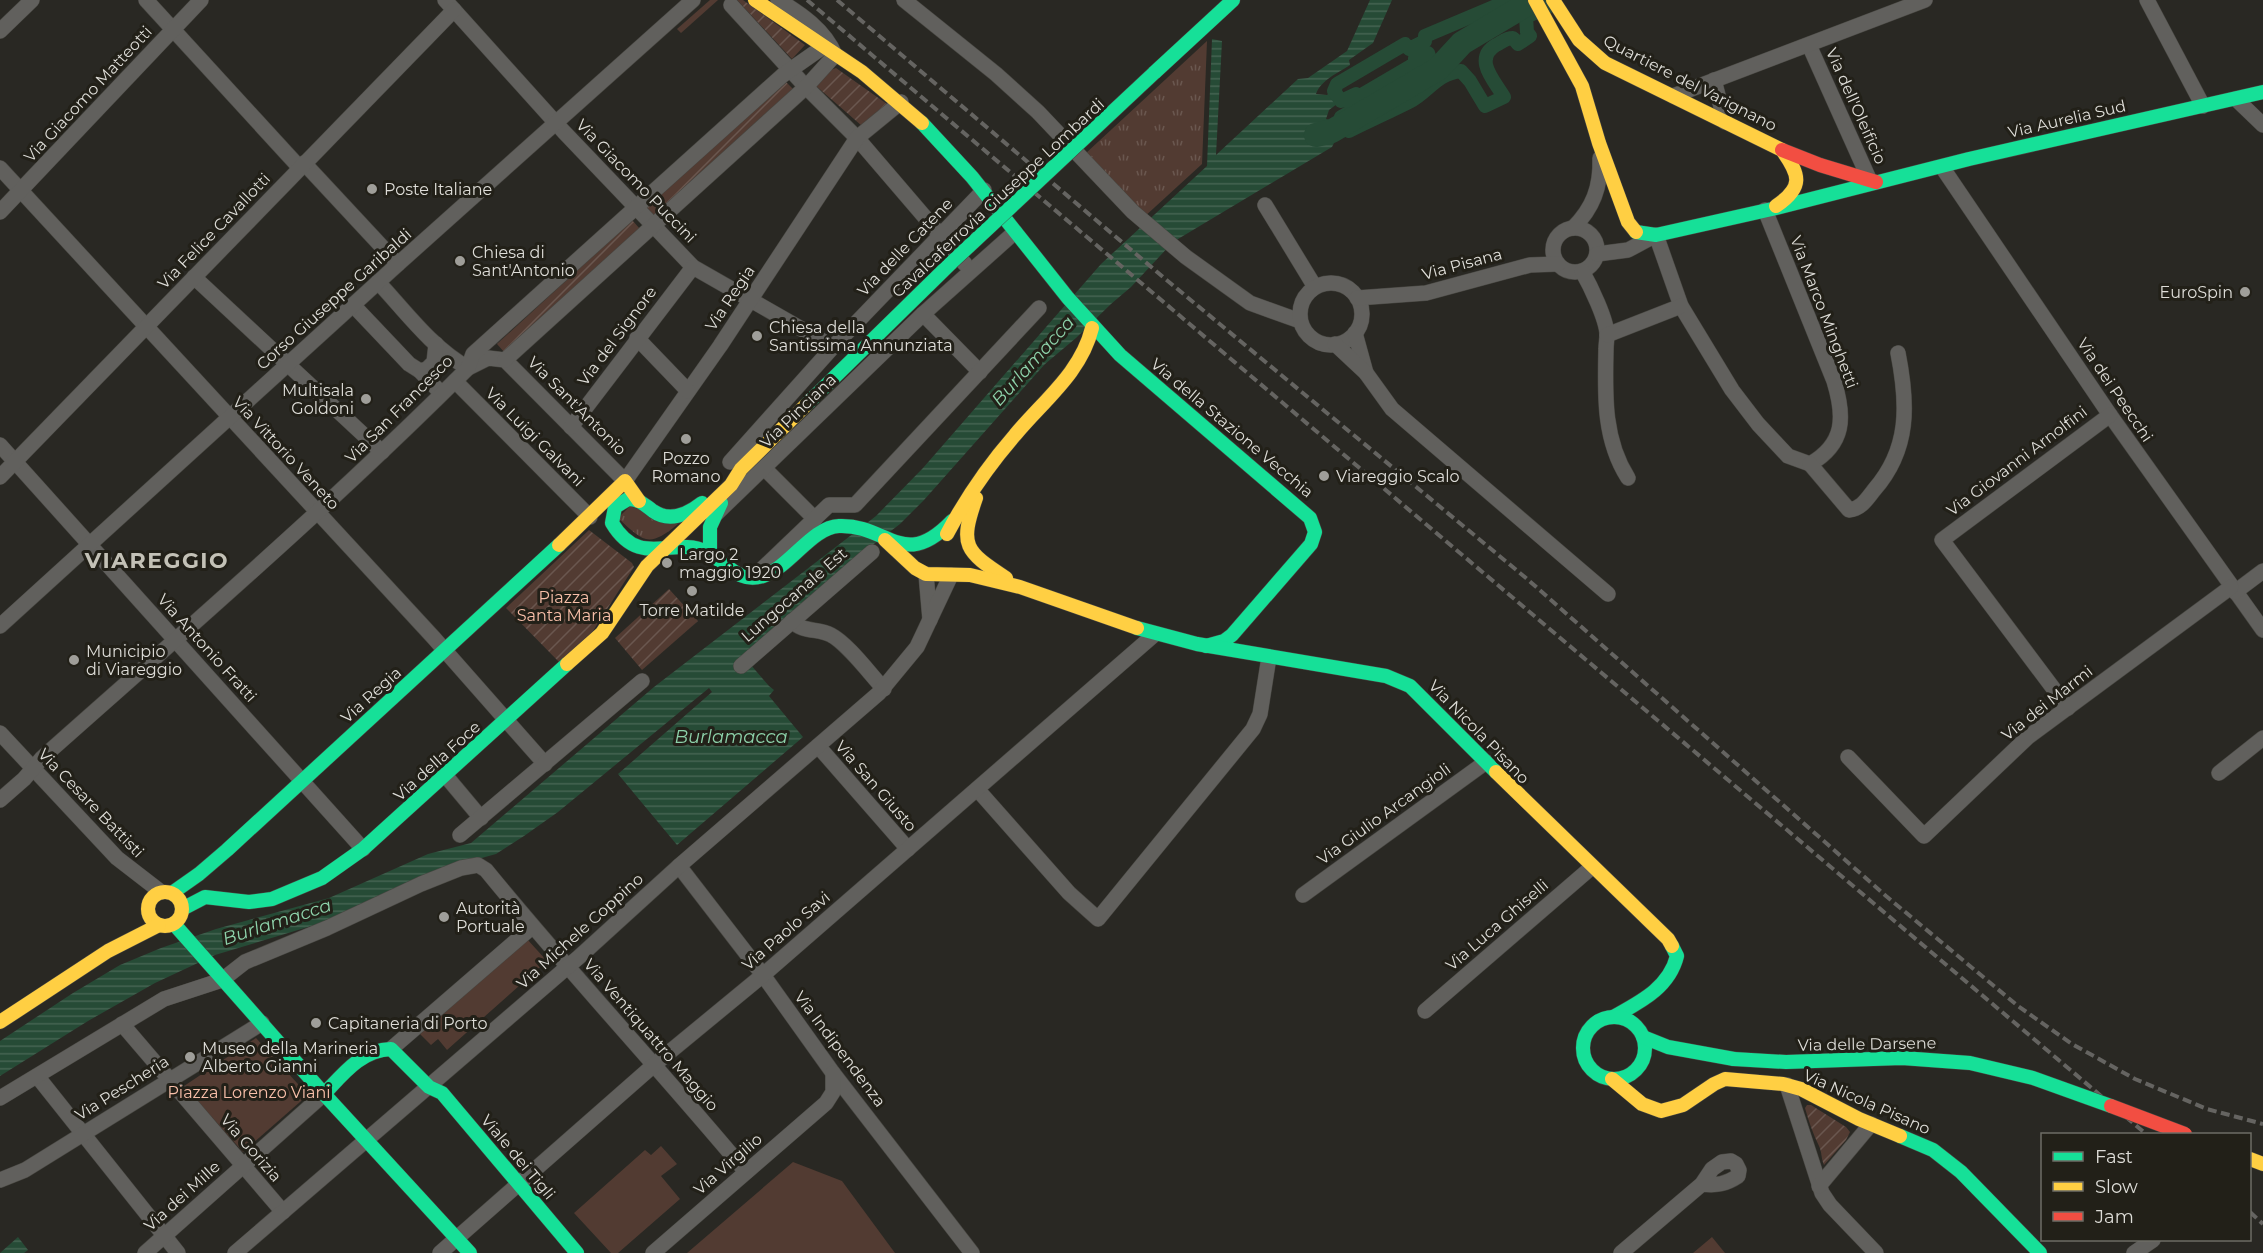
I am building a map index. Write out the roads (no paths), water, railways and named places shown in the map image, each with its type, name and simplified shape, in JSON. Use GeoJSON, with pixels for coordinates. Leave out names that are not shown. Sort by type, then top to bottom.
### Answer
{"type":"FeatureCollection","features":[{"type":"Feature","properties":{"kind":"street"},"geometry":{"type":"LineString","coordinates":[[0,31],[32,0]]}},
{"type":"Feature","properties":{"kind":"street"},"geometry":{"type":"LineString","coordinates":[[146,0],[398,264]]}},
{"type":"Feature","properties":{"kind":"street","name":"Via Giacomo Matteotti"},"geometry":{"type":"LineString","coordinates":[[0,212],[201,0]]}},
{"type":"Feature","properties":{"kind":"street","name":"Corso Giuseppe Garibaldi"},"geometry":{"type":"LineString","coordinates":[[0,626],[378,282],[693,0]]}},
{"type":"Feature","properties":{"kind":"street"},"geometry":{"type":"LineString","coordinates":[[754,0],[901,102],[921,120],[984,190],[1092,328],[1120,355]]}},
{"type":"Feature","properties":{"kind":"street"},"geometry":{"type":"LineString","coordinates":[[505,360],[806,87],[829,51],[825,37],[793,9],[778,0]]}},
{"type":"Feature","properties":{"kind":"street"},"geometry":{"type":"LineString","coordinates":[[904,0],[996,74],[1038,112],[1133,213],[1186,257],[1250,303],[1300,321]]}},
{"type":"Feature","properties":{"kind":"street","name":"Cavalcaferrovia Giuseppe Lombardi"},"geometry":{"type":"LineString","coordinates":[[662,550],[731,485],[736,466],[1233,0]]}},
{"type":"Feature","properties":{"kind":"street"},"geometry":{"type":"LineString","coordinates":[[1535,0],[1582,86],[1599,143],[1631,229],[1638,233],[1656,235],[1682,306],[1732,390],[1758,424],[1788,456],[1810,464],[1849,510],[1860,507],[1882,481],[1900,448],[1905,407],[1904,382],[1898,353]]}},
{"type":"Feature","properties":{"kind":"street","name":"Quartiere del Varignano"},"geometry":{"type":"LineString","coordinates":[[1553,0],[1579,40],[1598,58],[1782,150],[1795,169],[1799,181],[1794,193],[1769,209]]}},
{"type":"Feature","properties":{"kind":"street"},"geometry":{"type":"LineString","coordinates":[[1673,96],[1925,0]]}},
{"type":"Feature","properties":{"kind":"street"},"geometry":{"type":"LineString","coordinates":[[2147,0],[2203,106]]}},
{"type":"Feature","properties":{"kind":"street","name":"Via Giacomo Puccini"},"geometry":{"type":"LineString","coordinates":[[449,5],[556,123],[693,267],[833,347]]}},
{"type":"Feature","properties":{"kind":"street","name":"Via Felice Cavallotti"},"geometry":{"type":"LineString","coordinates":[[0,477],[302,166],[449,5]]}},
{"type":"Feature","properties":{"kind":"street"},"geometry":{"type":"LineString","coordinates":[[731,5],[806,87],[857,138],[971,271]]}},
{"type":"Feature","properties":{"kind":"street","name":"Via dell'Oleificio"},"geometry":{"type":"LineString","coordinates":[[1809,45],[1875,181]]}},
{"type":"Feature","properties":{"kind":"street","name":"Via San Francesco"},"geometry":{"type":"LineString","coordinates":[[0,800],[42,758],[176,642],[317,513],[468,368],[473,354],[635,207],[791,69],[829,51]]}},
{"type":"Feature","properties":{"kind":"street"},"geometry":{"type":"LineString","coordinates":[[1714,80],[1725,122]]}},
{"type":"Feature","properties":{"kind":"street","name":"Via Aurelia Sud"},"geometry":{"type":"LineString","coordinates":[[1598,254],[1628,250],[1656,235],[1769,209],[1875,181],[2263,93]]}},
{"type":"Feature","properties":{"kind":"street"},"geometry":{"type":"LineString","coordinates":[[2236,99],[2263,126]]}},
{"type":"Feature","properties":{"kind":"street","name":"Via Regia"},"geometry":{"type":"LineString","coordinates":[[167,893],[211,864],[446,651],[590,517],[625,481],[750,300],[857,138],[901,102]]}},
{"type":"Feature","properties":{"kind":"street"},"geometry":{"type":"LineString","coordinates":[[1573,228],[1586,213],[1598,187],[1599,143]]}},
{"type":"Feature","properties":{"kind":"street"},"geometry":{"type":"LineString","coordinates":[[1782,150],[1875,181]]}},
{"type":"Feature","properties":{"kind":"street","name":"Via dei Peecchi"},"geometry":{"type":"LineString","coordinates":[[1942,167],[2110,415],[2263,630]]}},
{"type":"Feature","properties":{"kind":"street","name":"Via Vittorio Veneto"},"geometry":{"type":"LineString","coordinates":[[0,168],[446,651],[544,764]]}},
{"type":"Feature","properties":{"kind":"street","name":"Via delle Catene"},"geometry":{"type":"LineString","coordinates":[[736,466],[833,347],[984,190]]}},
{"type":"Feature","properties":{"kind":"street"},"geometry":{"type":"LineString","coordinates":[[1265,205],[1315,287]]}},
{"type":"Feature","properties":{"kind":"street","name":"Via Marco Minghetti"},"geometry":{"type":"LineString","coordinates":[[1769,209],[1834,381],[1840,403],[1838,434],[1828,451],[1810,464]]}},
{"type":"Feature","properties":{"kind":"street"},"geometry":{"type":"LineString","coordinates":[[1573,228],[1580,228],[1591,234],[1597,246],[1598,254],[1592,264],[1582,271],[1569,271],[1558,264],[1555,258],[1553,246],[1562,233],[1573,228]]}},
{"type":"Feature","properties":{"kind":"street","name":"Via Pinciana"},"geometry":{"type":"LineString","coordinates":[[680,534],[696,529],[711,519],[923,314],[1015,231]]}},
{"type":"Feature","properties":{"kind":"street","name":"Via Pisana"},"geometry":{"type":"LineString","coordinates":[[1530,265],[1553,246]]}},
{"type":"Feature","properties":{"kind":"street","name":"Via Pisana"},"geometry":{"type":"LineString","coordinates":[[1357,298],[1402,296],[1449,288],[1530,265],[1558,264]]}},
{"type":"Feature","properties":{"kind":"street","name":"Via del Signore"},"geometry":{"type":"LineString","coordinates":[[571,427],[693,267]]}},
{"type":"Feature","properties":{"kind":"street"},"geometry":{"type":"LineString","coordinates":[[1582,271],[1594,293],[1607,335],[1605,375],[1608,424],[1614,450],[1628,478]]}},
{"type":"Feature","properties":{"kind":"street"},"geometry":{"type":"LineString","coordinates":[[194,277],[382,452]]}},
{"type":"Feature","properties":{"kind":"street"},"geometry":{"type":"LineString","coordinates":[[378,282],[435,344],[468,368]]}},
{"type":"Feature","properties":{"kind":"street"},"geometry":{"type":"LineString","coordinates":[[1323,284],[1338,284],[1346,287],[1357,298],[1361,317],[1355,333],[1345,341],[1335,345],[1323,344],[1313,340],[1305,331],[1300,321],[1302,302],[1315,287],[1323,284]]}},
{"type":"Feature","properties":{"kind":"street","name":"Via Pisana"},"geometry":{"type":"LineString","coordinates":[[1361,317],[1376,307],[1402,296]]}},
{"type":"Feature","properties":{"kind":"street"},"geometry":{"type":"LineString","coordinates":[[353,305],[409,364],[420,370],[441,393]]}},
{"type":"Feature","properties":{"kind":"street"},"geometry":{"type":"LineString","coordinates":[[1607,335],[1682,306]]}},
{"type":"Feature","properties":{"kind":"street"},"geometry":{"type":"LineString","coordinates":[[753,578],[829,505],[855,505],[1039,309]]}},
{"type":"Feature","properties":{"kind":"street"},"geometry":{"type":"LineString","coordinates":[[923,314],[980,372]]}},
{"type":"Feature","properties":{"kind":"street"},"geometry":{"type":"LineString","coordinates":[[930,620],[927,562],[946,535],[965,498],[992,462],[1067,376],[1086,347],[1092,328]]}},
{"type":"Feature","properties":{"kind":"street"},"geometry":{"type":"LineString","coordinates":[[1355,333],[1366,373]]}},
{"type":"Feature","properties":{"kind":"street"},"geometry":{"type":"LineString","coordinates":[[637,338],[688,391]]}},
{"type":"Feature","properties":{"kind":"street"},"geometry":{"type":"LineString","coordinates":[[420,370],[427,369],[434,362],[435,344]]}},
{"type":"Feature","properties":{"kind":"street"},"geometry":{"type":"LineString","coordinates":[[1335,345],[1366,373],[1392,409],[1608,594]]}},
{"type":"Feature","properties":{"kind":"street"},"geometry":{"type":"LineString","coordinates":[[1067,376],[1097,357],[1110,353],[1120,355]]}},
{"type":"Feature","properties":{"kind":"street","name":"Via della Stazione Vecchia"},"geometry":{"type":"LineString","coordinates":[[1120,355],[1303,510],[1312,522],[1315,532],[1311,544],[1250,617],[1228,639],[1205,646]]}},
{"type":"Feature","properties":{"kind":"street","name":"Via Sant'Antonio"},"geometry":{"type":"LineString","coordinates":[[468,368],[488,358],[505,360],[625,481]]}},
{"type":"Feature","properties":{"kind":"street","name":"Via Luigi Galvani"},"geometry":{"type":"LineString","coordinates":[[455,381],[590,517]]}},
{"type":"Feature","properties":{"kind":"street","name":"Via Giovanni Arnolfini"},"geometry":{"type":"LineString","coordinates":[[2068,708],[1942,540],[2110,415]]}},
{"type":"Feature","properties":{"kind":"street","name":"Via Antonio Fratti"},"geometry":{"type":"LineString","coordinates":[[0,445],[363,849]]}},
{"type":"Feature","properties":{"kind":"street"},"geometry":{"type":"LineString","coordinates":[[992,462],[966,527],[966,541],[975,557],[1020,587]]}},
{"type":"Feature","properties":{"kind":"street"},"geometry":{"type":"LineString","coordinates":[[625,481],[639,501],[661,516],[679,516],[698,506],[736,466]]}},
{"type":"Feature","properties":{"kind":"street"},"geometry":{"type":"LineString","coordinates":[[765,469],[815,519]]}},
{"type":"Feature","properties":{"kind":"street"},"geometry":{"type":"LineString","coordinates":[[710,553],[708,533],[711,519],[731,485]]}},
{"type":"Feature","properties":{"kind":"street"},"geometry":{"type":"LineString","coordinates":[[639,501],[630,499],[617,504],[612,517],[618,531],[634,544],[662,550],[686,546],[710,553],[733,573],[753,578],[764,576],[774,570],[830,526],[849,526],[885,540],[913,544],[925,542],[937,536],[952,521]]}},
{"type":"Feature","properties":{"kind":"street","name":"Via Regia"},"geometry":{"type":"LineString","coordinates":[[590,517],[617,504]]}},
{"type":"Feature","properties":{"kind":"street"},"geometry":{"type":"LineString","coordinates":[[885,540],[912,566],[927,562],[951,576],[970,575],[1020,587]]}},
{"type":"Feature","properties":{"kind":"street","name":"Via della Foce"},"geometry":{"type":"LineString","coordinates":[[182,909],[205,897],[249,902],[281,896],[322,878],[363,849],[602,633],[640,576],[662,550]]}},
{"type":"Feature","properties":{"kind":"street","name":"Lungocanale Est"},"geometry":{"type":"LineString","coordinates":[[741,666],[872,552]]}},
{"type":"Feature","properties":{"kind":"street","name":"Via dei Marmi"},"geometry":{"type":"LineString","coordinates":[[1848,757],[1924,836],[2028,737],[2233,589],[2263,571]]}},
{"type":"Feature","properties":{"kind":"street","name":"Via Michele Coppino"},"geometry":{"type":"LineString","coordinates":[[235,1253],[568,967],[679,866],[884,688],[913,654],[951,576]]}},
{"type":"Feature","properties":{"kind":"street","name":"Via Nicola Pisano"},"geometry":{"type":"LineString","coordinates":[[1020,587],[1155,634],[1205,646],[1386,676],[1406,684],[1418,693],[1540,818],[1663,933],[1675,951],[1677,960],[1674,968],[1656,990],[1645,1011],[1641,1034],[1645,1051],[1639,1066],[1641,1092],[1650,1108]]}},
{"type":"Feature","properties":{"kind":"street"},"geometry":{"type":"LineString","coordinates":[[977,789],[1069,893],[1098,919],[1253,729],[1260,714],[1266,656],[1249,637],[1250,617]]}},
{"type":"Feature","properties":{"kind":"street"},"geometry":{"type":"LineString","coordinates":[[792,621],[803,629],[828,633],[838,640],[884,688]]}},
{"type":"Feature","properties":{"kind":"street","name":"Via Paolo Savi"},"geometry":{"type":"LineString","coordinates":[[440,1253],[655,1064],[763,975],[1155,634]]}},
{"type":"Feature","properties":{"kind":"street"},"geometry":{"type":"LineString","coordinates":[[460,835],[642,681]]}},
{"type":"Feature","properties":{"kind":"street","name":"Via Cesare Battisti"},"geometry":{"type":"LineString","coordinates":[[0,733],[121,862],[167,893]]}},
{"type":"Feature","properties":{"kind":"street"},"geometry":{"type":"LineString","coordinates":[[2219,773],[2263,738]]}},
{"type":"Feature","properties":{"kind":"street","name":"Via San Giusto"},"geometry":{"type":"LineString","coordinates":[[818,746],[908,849]]}},
{"type":"Feature","properties":{"kind":"street","name":"Via Giulio Arcangioli"},"geometry":{"type":"LineString","coordinates":[[1303,895],[1486,762]]}},
{"type":"Feature","properties":{"kind":"street"},"geometry":{"type":"LineString","coordinates":[[445,775],[481,818]]}},
{"type":"Feature","properties":{"kind":"street","name":"Via Ventiquattro Maggio"},"geometry":{"type":"LineString","coordinates":[[221,978],[244,962],[327,928],[421,884],[468,866],[482,867],[532,927],[655,1064],[746,1172]]}},
{"type":"Feature","properties":{"kind":"street","name":"Via Indipendenza"},"geometry":{"type":"LineString","coordinates":[[679,866],[763,975],[833,1073],[972,1253]]}},
{"type":"Feature","properties":{"kind":"street","name":"Via Luca Ghiselli"},"geometry":{"type":"LineString","coordinates":[[1425,1011],[1592,867]]}},
{"type":"Feature","properties":{"kind":"street"},"geometry":{"type":"LineString","coordinates":[[108,951],[148,910],[152,898],[167,893],[179,899],[182,909],[178,928]]}},
{"type":"Feature","properties":{"kind":"street"},"geometry":{"type":"LineString","coordinates":[[148,910],[150,918],[159,925],[178,928],[324,1094],[470,1253]]}},
{"type":"Feature","properties":{"kind":"street"},"geometry":{"type":"LineString","coordinates":[[0,1022],[108,951],[159,925]]}},
{"type":"Feature","properties":{"kind":"street"},"geometry":{"type":"LineString","coordinates":[[324,1094],[369,1052],[391,1049],[532,927]]}},
{"type":"Feature","properties":{"kind":"street"},"geometry":{"type":"LineString","coordinates":[[0,1098],[169,997],[221,978]]}},
{"type":"Feature","properties":{"kind":"street","name":"Via Nicola Pisano"},"geometry":{"type":"LineString","coordinates":[[1656,990],[1613,1017],[1601,1020],[1591,1027],[1585,1038],[1583,1050],[1586,1062],[1599,1075],[1612,1079],[1635,1100],[1661,1112],[1678,1109],[1716,1082],[1725,1079],[1787,1085],[1814,1094],[1871,1124],[1933,1150],[1946,1158],[2040,1253]]}},
{"type":"Feature","properties":{"kind":"street"},"geometry":{"type":"LineString","coordinates":[[1613,1017],[1628,1020],[1641,1034]]}},
{"type":"Feature","properties":{"kind":"street","name":"Via Pescheria"},"geometry":{"type":"LineString","coordinates":[[0,1180],[25,1170],[262,1023]]}},
{"type":"Feature","properties":{"kind":"street","name":"Via Gorizia"},"geometry":{"type":"LineString","coordinates":[[122,1024],[283,1212]]}},
{"type":"Feature","properties":{"kind":"street","name":"Via delle Darsene"},"geometry":{"type":"LineString","coordinates":[[1641,1034],[1661,1045],[1734,1059],[1791,1062],[1919,1058],[1974,1063],[2061,1088],[2182,1133]]}},
{"type":"Feature","properties":{"kind":"street","name":"Viale dei Tigli"},"geometry":{"type":"LineString","coordinates":[[391,1049],[429,1087],[442,1093],[577,1253]]}},
{"type":"Feature","properties":{"kind":"street","name":"Via delle Darsene"},"geometry":{"type":"LineString","coordinates":[[1639,1066],[1664,1061],[1718,1057]]}},
{"type":"Feature","properties":{"kind":"street"},"geometry":{"type":"LineString","coordinates":[[1612,1079],[1625,1077],[1639,1066]]}},
{"type":"Feature","properties":{"kind":"street"},"geometry":{"type":"LineString","coordinates":[[826,1103],[833,1092],[833,1073]]}},
{"type":"Feature","properties":{"kind":"street"},"geometry":{"type":"LineString","coordinates":[[36,1076],[178,1253]]}},
{"type":"Feature","properties":{"kind":"street"},"geometry":{"type":"LineString","coordinates":[[1787,1085],[1819,1186],[1827,1202],[1876,1253]]}},
{"type":"Feature","properties":{"kind":"street","name":"Via dei Mille"},"geometry":{"type":"LineString","coordinates":[[145,1253],[324,1094]]}},
{"type":"Feature","properties":{"kind":"street"},"geometry":{"type":"LineString","coordinates":[[826,1103],[842,1098],[855,1099]]}},
{"type":"Feature","properties":{"kind":"street","name":"Via Virgilio"},"geometry":{"type":"LineString","coordinates":[[653,1253],[826,1103]]}},
{"type":"Feature","properties":{"kind":"street"},"geometry":{"type":"LineString","coordinates":[[1819,1186],[1871,1124]]}},
{"type":"Feature","properties":{"kind":"street"},"geometry":{"type":"LineString","coordinates":[[1621,1253],[1702,1184]]}},
{"type":"Feature","properties":{"kind":"street"},"geometry":{"type":"LineString","coordinates":[[2134,1253],[2150,1241]]}},
{"type":"Feature","properties":{"kind":"water","name":"Burlamacca"},"geometry":{"type":"Polygon","coordinates":[[[1370,0],[1392,0],[1373,43],[1349,60],[1350,65],[1326,81],[1316,94],[1327,95],[1334,91],[1341,101],[1329,110],[1326,119],[1334,121],[1341,117],[1349,131],[1336,139],[1332,147],[1173,242],[1131,287],[1045,364],[900,524],[841,569],[750,664],[774,690],[769,696],[803,737],[677,845],[618,774],[712,692],[709,688],[558,812],[496,854],[467,862],[328,921],[215,955],[155,983],[88,1021],[0,1076],[0,1041],[120,965],[216,929],[329,898],[428,854],[471,843],[654,687],[876,516],[923,468],[1101,264],[1207,166],[1212,39],[1222,41],[1216,155],[1298,79],[1308,78],[1347,51],[1370,0]]]}},
{"type":"Feature","properties":{"kind":"water"},"geometry":{"type":"Polygon","coordinates":[[[18,1237],[28,1250],[24,1253],[0,1253],[18,1237]]]}},
{"type":"Feature","properties":{"kind":"waterway","name":"Burlamacca"},"geometry":{"type":"LineString","coordinates":[[1510,0],[1425,36],[1425,41],[1409,49],[1405,44],[1337,84],[1334,91],[1341,101],[1356,94],[1358,97],[1416,63],[1415,59],[1428,53],[1431,62],[1421,72],[1341,117],[1349,131],[1416,98],[1438,79],[1461,71],[1485,106],[1504,97],[1491,77],[1486,57],[1489,51],[1506,39],[1513,38],[1518,44],[1530,36],[1527,32],[1526,17],[1548,7]]}},
{"type":"Feature","properties":{"kind":"waterway","name":"Burlamacca"},"geometry":{"type":"LineString","coordinates":[[1316,135],[1332,131],[1438,69],[1462,43],[1534,0]]}},
{"type":"Feature","properties":{"kind":"railway"},"geometry":{"type":"LineString","coordinates":[[807,0],[2145,1133]]}},
{"type":"Feature","properties":{"kind":"railway"},"geometry":{"type":"LineString","coordinates":[[837,0],[1163,277],[1526,578],[1886,896],[2018,1006],[2072,1044],[2135,1079],[2207,1109],[2263,1124]]}},
{"type":"Feature","properties":{"kind":"railway"},"geometry":{"type":"LineString","coordinates":[[2251,1213],[2263,1224]]}},
{"type":"Feature","properties":{"kind":"place","name":"Poste Italiane"},"geometry":{"type":"Point","coordinates":[372,189]}},
{"type":"Feature","properties":{"kind":"place","name":"Chiesa di Sant'Antonio"},"geometry":{"type":"Point","coordinates":[460,261]}},
{"type":"Feature","properties":{"kind":"place","name":"EuroSpin"},"geometry":{"type":"Point","coordinates":[2245,292]}},
{"type":"Feature","properties":{"kind":"place","name":"Chiesa della Santissima Annunziata"},"geometry":{"type":"Point","coordinates":[757,336]}},
{"type":"Feature","properties":{"kind":"place","name":"Multisala Goldoni"},"geometry":{"type":"Point","coordinates":[366,399]}},
{"type":"Feature","properties":{"kind":"place","name":"Pozzo Romano"},"geometry":{"type":"Point","coordinates":[686,439]}},
{"type":"Feature","properties":{"kind":"place","name":"Viareggio Scalo"},"geometry":{"type":"Point","coordinates":[1324,476]}},
{"type":"Feature","properties":{"kind":"place","name":"Largo 2 maggio 1920"},"geometry":{"type":"Point","coordinates":[667,563]}},
{"type":"Feature","properties":{"kind":"place","name":"Torre Matilde"},"geometry":{"type":"Point","coordinates":[692,591]}},
{"type":"Feature","properties":{"kind":"place","name":"Municipio di Viareggio"},"geometry":{"type":"Point","coordinates":[74,660]}},
{"type":"Feature","properties":{"kind":"place","name":"Autorità Portuale"},"geometry":{"type":"Point","coordinates":[444,917]}},
{"type":"Feature","properties":{"kind":"place","name":"Capitaneria di Porto"},"geometry":{"type":"Point","coordinates":[316,1023]}},
{"type":"Feature","properties":{"kind":"place","name":"Museo della Marineria Alberto Gianni"},"geometry":{"type":"Point","coordinates":[190,1057]}},
{"type":"Feature","properties":{"kind":"district","name":"VIAREGGIO"},"geometry":{"type":"Point","coordinates":[157,560]}},
{"type":"Feature","properties":{"kind":"park label","name":"Piazza Santa Maria"},"geometry":{"type":"Point","coordinates":[564,606]}},
{"type":"Feature","properties":{"kind":"park label","name":"Piazza Lorenzo Viani"},"geometry":{"type":"Point","coordinates":[249,1092]}}]}
